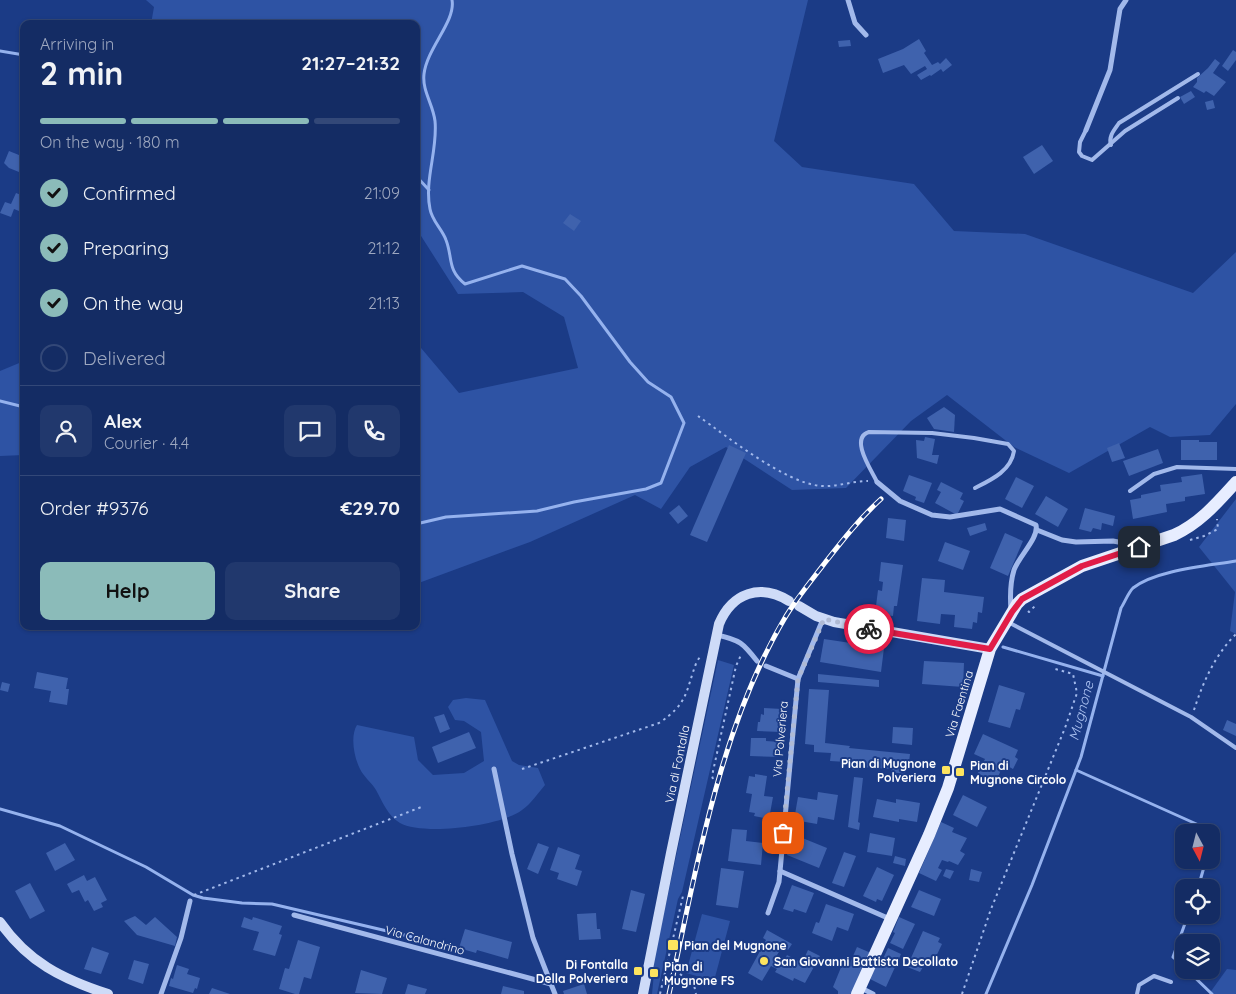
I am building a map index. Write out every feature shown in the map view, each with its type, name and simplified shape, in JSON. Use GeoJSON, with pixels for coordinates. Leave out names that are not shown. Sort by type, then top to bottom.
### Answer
{"type":"FeatureCollection","features":[{"type":"Feature","properties":{"kind":"main road","name":"Via Faentina"},"geometry":{"type":"LineString","coordinates":[[859,991],[948,788],[990,649],[1009,616],[1022,599],[1068,572],[1174,535],[1195,524],[1214,507],[1236,482]]}},
{"type":"Feature","properties":{"kind":"street"},"geometry":{"type":"LineString","coordinates":[[848,0],[855,24],[866,35]]}},
{"type":"Feature","properties":{"kind":"street"},"geometry":{"type":"LineString","coordinates":[[1086,130],[1110,70],[1120,9],[1126,0]]}},
{"type":"Feature","properties":{"kind":"street"},"geometry":{"type":"LineString","coordinates":[[878,482],[900,501],[932,515],[950,517],[1000,509],[1015,514],[1036,525],[1036,534],[1021,555],[1014,569],[1009,616]]}},
{"type":"Feature","properties":{"kind":"street"},"geometry":{"type":"LineString","coordinates":[[1037,530],[1062,540],[1076,542],[1113,541],[1139,547]]}},
{"type":"Feature","properties":{"kind":"street","name":"Via di Fontalla"},"geometry":{"type":"LineString","coordinates":[[643,994],[717,635],[723,615],[735,601],[752,593],[771,592],[789,601]]}},
{"type":"Feature","properties":{"kind":"street"},"geometry":{"type":"LineString","coordinates":[[799,606],[824,619],[846,625],[990,649]]}},
{"type":"Feature","properties":{"kind":"street","name":"Via Polveriera"},"geometry":{"type":"LineString","coordinates":[[768,913],[779,882],[798,679],[824,619]]}},
{"type":"Feature","properties":{"kind":"street"},"geometry":{"type":"LineString","coordinates":[[717,635],[736,639],[746,647],[757,661]]}},
{"type":"Feature","properties":{"kind":"street"},"geometry":{"type":"LineString","coordinates":[[766,666],[798,679]]}},
{"type":"Feature","properties":{"kind":"street"},"geometry":{"type":"LineString","coordinates":[[494,769],[532,938],[555,994]]}},
{"type":"Feature","properties":{"kind":"street"},"geometry":{"type":"LineString","coordinates":[[780,871],[891,919]]}},
{"type":"Feature","properties":{"kind":"street"},"geometry":{"type":"LineString","coordinates":[[161,994],[181,938],[190,901]]}},
{"type":"Feature","properties":{"kind":"street","name":"Via Calandrino"},"geometry":{"type":"LineString","coordinates":[[294,916],[551,984]]}},
{"type":"Feature","properties":{"kind":"street"},"geometry":{"type":"LineString","coordinates":[[0,922],[22,949],[44,967],[78,983],[108,994]]}},
{"type":"Feature","properties":{"kind":"street"},"geometry":{"type":"LineString","coordinates":[[859,991],[873,994]]}},
{"type":"Feature","properties":{"kind":"lane"},"geometry":{"type":"LineString","coordinates":[[1110,145],[1109,141],[1119,123],[1198,74]]}},
{"type":"Feature","properties":{"kind":"lane"},"geometry":{"type":"LineString","coordinates":[[1086,130],[1079,148],[1082,156],[1089,160],[1095,159],[1125,131],[1178,98]]}},
{"type":"Feature","properties":{"kind":"lane"},"geometry":{"type":"LineString","coordinates":[[878,482],[864,457],[860,445],[861,437],[864,433],[932,434],[974,438],[1008,444],[1014,451],[1013,459],[995,479],[974,488]]}},
{"type":"Feature","properties":{"kind":"lane"},"geometry":{"type":"LineString","coordinates":[[1130,491],[1154,474],[1177,467],[1222,467],[1236,469]]}},
{"type":"Feature","properties":{"kind":"lane"},"geometry":{"type":"LineString","coordinates":[[1009,616],[1081,659],[1191,717],[1236,748]]}},
{"type":"Feature","properties":{"kind":"lane"},"geometry":{"type":"LineString","coordinates":[[1137,994],[1139,985],[1154,976],[1172,982]]}},
{"type":"Feature","properties":{"kind":"path"},"geometry":{"type":"LineString","coordinates":[[698,416],[758,458],[797,480],[822,486],[865,481],[878,482]]}},
{"type":"Feature","properties":{"kind":"path"},"geometry":{"type":"LineString","coordinates":[[1191,717],[1207,674],[1224,646],[1236,634]]}},
{"type":"Feature","properties":{"kind":"path"},"geometry":{"type":"LineString","coordinates":[[713,779],[712,776],[736,666],[746,647]]}},
{"type":"Feature","properties":{"kind":"path"},"geometry":{"type":"LineString","coordinates":[[522,769],[658,723],[673,714],[681,704],[697,660],[702,655],[714,651]]}},
{"type":"Feature","properties":{"kind":"path"},"geometry":{"type":"LineString","coordinates":[[962,994],[991,908],[1065,728],[1077,693],[1073,674],[1052,668]]}},
{"type":"Feature","properties":{"kind":"path"},"geometry":{"type":"LineString","coordinates":[[190,901],[195,894],[424,806]]}},
{"type":"Feature","properties":{"kind":"path"},"geometry":{"type":"LineString","coordinates":[[660,994],[683,896],[686,897]]}},
{"type":"Feature","properties":{"kind":"path"},"geometry":{"type":"LineString","coordinates":[[680,974],[694,985],[696,994]]}},
{"type":"Feature","properties":{"kind":"shaded area"},"geometry":{"type":"Polygon","coordinates":[[[146,0],[808,0],[774,141],[802,167],[914,184],[954,231],[1025,234],[1193,293],[1236,252],[1236,404],[1210,435],[1170,437],[1150,427],[1069,473],[1014,447],[947,395],[911,421],[846,488],[792,490],[726,447],[690,467],[661,509],[635,495],[530,542],[420,583],[420,347],[459,393],[578,368],[564,317],[523,292],[458,294],[420,234],[420,20],[152,20],[154,7],[146,0]]]}},
{"type":"Feature","properties":{"kind":"shaded area"},"geometry":{"type":"Polygon","coordinates":[[[20,363],[20,455],[0,456],[0,371],[20,363]]]}},
{"type":"Feature","properties":{"kind":"shaded area"},"geometry":{"type":"Polygon","coordinates":[[[1236,499],[1236,634],[1230,631],[1235,592],[1199,547],[1236,499]]]}},
{"type":"Feature","properties":{"kind":"shaded area"},"geometry":{"type":"Polygon","coordinates":[[[718,660],[734,665],[657,994],[652,994],[654,973],[652,969],[718,660]]]}},
{"type":"Feature","properties":{"kind":"shaded area"},"geometry":{"type":"Polygon","coordinates":[[[466,698],[485,700],[512,761],[519,765],[538,768],[545,785],[525,808],[512,816],[498,821],[481,825],[443,829],[411,827],[400,823],[389,812],[376,790],[360,769],[354,747],[354,735],[357,725],[414,737],[418,760],[433,775],[464,773],[484,761],[481,732],[464,721],[455,720],[448,707],[453,700],[466,698]]]}},
{"type":"Feature","properties":{"kind":"shaded area"},"geometry":{"type":"Polygon","coordinates":[[[702,914],[730,921],[714,981],[686,973],[702,914]]]}},
{"type":"Feature","properties":{"kind":"shaded area"},"geometry":{"type":"Polygon","coordinates":[[[1227,969],[1236,970],[1236,994],[1209,994],[1227,969]]]}},
{"type":"Feature","properties":{"kind":"building"},"geometry":{"type":"Polygon","coordinates":[[[919,39],[926,51],[924,53],[932,65],[938,62],[940,64],[946,58],[952,65],[943,72],[941,69],[921,80],[917,75],[927,69],[925,66],[911,74],[904,65],[883,73],[878,59],[903,49],[919,39]]]}},
{"type":"Feature","properties":{"kind":"building"},"geometry":{"type":"Polygon","coordinates":[[[850,40],[851,46],[839,47],[838,41],[850,40]]]}},
{"type":"Feature","properties":{"kind":"building"},"geometry":{"type":"Polygon","coordinates":[[[1233,50],[1236,52],[1236,60],[1228,71],[1222,66],[1233,50]]]}},
{"type":"Feature","properties":{"kind":"building"},"geometry":{"type":"Polygon","coordinates":[[[1215,59],[1220,63],[1213,73],[1226,82],[1214,96],[1193,87],[1197,82],[1197,78],[1215,59]]]}},
{"type":"Feature","properties":{"kind":"building"},"geometry":{"type":"Polygon","coordinates":[[[1191,91],[1195,97],[1184,104],[1180,97],[1191,91]]]}},
{"type":"Feature","properties":{"kind":"building"},"geometry":{"type":"Polygon","coordinates":[[[1213,100],[1215,108],[1207,110],[1205,102],[1213,100]]]}},
{"type":"Feature","properties":{"kind":"building"},"geometry":{"type":"Polygon","coordinates":[[[1042,145],[1053,161],[1034,174],[1023,157],[1042,145]]]}},
{"type":"Feature","properties":{"kind":"building"},"geometry":{"type":"Polygon","coordinates":[[[9,151],[20,155],[20,172],[9,168],[4,163],[9,151]]]}},
{"type":"Feature","properties":{"kind":"building"},"geometry":{"type":"Polygon","coordinates":[[[16,193],[20,194],[20,211],[14,209],[11,217],[0,213],[5,202],[11,204],[16,193]]]}},
{"type":"Feature","properties":{"kind":"building"},"geometry":{"type":"Polygon","coordinates":[[[570,214],[581,221],[574,231],[563,223],[570,214]]]}},
{"type":"Feature","properties":{"kind":"building"},"geometry":{"type":"Polygon","coordinates":[[[944,407],[955,415],[954,432],[934,429],[927,418],[944,407]]]}},
{"type":"Feature","properties":{"kind":"building"},"geometry":{"type":"Polygon","coordinates":[[[925,437],[935,439],[932,455],[939,455],[937,464],[917,458],[916,440],[924,441],[925,437]]]}},
{"type":"Feature","properties":{"kind":"building"},"geometry":{"type":"Polygon","coordinates":[[[1181,440],[1217,442],[1217,460],[1181,460],[1181,440]]]}},
{"type":"Feature","properties":{"kind":"building"},"geometry":{"type":"Polygon","coordinates":[[[1119,443],[1125,458],[1112,462],[1107,448],[1119,443]]]}},
{"type":"Feature","properties":{"kind":"building"},"geometry":{"type":"Polygon","coordinates":[[[729,445],[746,453],[707,542],[690,535],[729,445]]]}},
{"type":"Feature","properties":{"kind":"building"},"geometry":{"type":"Polygon","coordinates":[[[1158,449],[1163,463],[1129,476],[1123,461],[1158,449]]]}},
{"type":"Feature","properties":{"kind":"building"},"geometry":{"type":"Polygon","coordinates":[[[1202,474],[1205,494],[1185,497],[1185,501],[1166,504],[1167,512],[1133,519],[1130,500],[1141,498],[1141,495],[1161,491],[1160,485],[1182,482],[1181,477],[1202,474]]]}},
{"type":"Feature","properties":{"kind":"building"},"geometry":{"type":"Polygon","coordinates":[[[909,475],[932,483],[924,503],[915,500],[916,497],[903,491],[909,475]]]}},
{"type":"Feature","properties":{"kind":"building"},"geometry":{"type":"Polygon","coordinates":[[[1016,477],[1034,486],[1022,508],[1005,499],[1016,477]]]}},
{"type":"Feature","properties":{"kind":"building"},"geometry":{"type":"Polygon","coordinates":[[[941,482],[963,493],[960,499],[964,501],[957,515],[935,503],[941,492],[937,490],[941,482]]]}},
{"type":"Feature","properties":{"kind":"building"},"geometry":{"type":"Polygon","coordinates":[[[1046,496],[1068,509],[1058,527],[1035,514],[1046,496]]]}},
{"type":"Feature","properties":{"kind":"building"},"geometry":{"type":"Polygon","coordinates":[[[679,505],[688,516],[678,524],[669,513],[679,505]]]}},
{"type":"Feature","properties":{"kind":"building"},"geometry":{"type":"Polygon","coordinates":[[[1085,508],[1115,516],[1113,526],[1102,523],[1101,530],[1093,528],[1091,532],[1079,529],[1085,508]]]}},
{"type":"Feature","properties":{"kind":"building"},"geometry":{"type":"Polygon","coordinates":[[[888,518],[906,520],[904,541],[886,538],[888,518]]]}},
{"type":"Feature","properties":{"kind":"building"},"geometry":{"type":"Polygon","coordinates":[[[985,523],[987,530],[970,536],[967,528],[985,523]]]}},
{"type":"Feature","properties":{"kind":"building"},"geometry":{"type":"Polygon","coordinates":[[[1005,533],[1023,541],[1008,576],[990,568],[1005,533]]]}},
{"type":"Feature","properties":{"kind":"building"},"geometry":{"type":"Polygon","coordinates":[[[945,542],[970,551],[963,570],[938,561],[945,542]]]}},
{"type":"Feature","properties":{"kind":"building"},"geometry":{"type":"Polygon","coordinates":[[[881,562],[903,565],[897,606],[894,606],[893,616],[875,614],[878,590],[882,591],[883,582],[879,581],[881,562]]]}},
{"type":"Feature","properties":{"kind":"building"},"geometry":{"type":"Polygon","coordinates":[[[922,578],[945,580],[944,592],[984,597],[982,613],[978,612],[977,623],[973,622],[972,629],[954,627],[955,615],[941,614],[940,624],[917,621],[922,578]]]}},
{"type":"Feature","properties":{"kind":"building"},"geometry":{"type":"Polygon","coordinates":[[[824,639],[884,648],[881,672],[820,662],[824,639]]]}},
{"type":"Feature","properties":{"kind":"building"},"geometry":{"type":"Polygon","coordinates":[[[924,661],[964,663],[963,687],[922,684],[924,661]]]}},
{"type":"Feature","properties":{"kind":"building"},"geometry":{"type":"Polygon","coordinates":[[[37,672],[68,678],[66,689],[69,689],[67,705],[49,702],[51,691],[34,688],[37,672]]]}},
{"type":"Feature","properties":{"kind":"building"},"geometry":{"type":"Polygon","coordinates":[[[818,674],[879,680],[879,687],[818,682],[818,674]]]}},
{"type":"Feature","properties":{"kind":"building"},"geometry":{"type":"Polygon","coordinates":[[[2,682],[10,684],[8,692],[0,690],[2,682]]]}},
{"type":"Feature","properties":{"kind":"building"},"geometry":{"type":"Polygon","coordinates":[[[999,685],[1025,693],[1020,710],[1016,709],[1010,728],[988,722],[999,685]]]}},
{"type":"Feature","properties":{"kind":"building"},"geometry":{"type":"Polygon","coordinates":[[[809,689],[829,690],[825,743],[850,746],[849,748],[910,754],[909,762],[906,761],[905,774],[891,772],[892,769],[847,766],[847,762],[830,761],[831,753],[814,752],[814,745],[805,744],[809,689]]]}},
{"type":"Feature","properties":{"kind":"building"},"geometry":{"type":"Polygon","coordinates":[[[764,708],[782,709],[781,732],[757,731],[761,714],[764,715],[764,708]]]}},
{"type":"Feature","properties":{"kind":"building"},"geometry":{"type":"Polygon","coordinates":[[[444,714],[450,729],[440,733],[434,717],[444,714]]]}},
{"type":"Feature","properties":{"kind":"building"},"geometry":{"type":"Polygon","coordinates":[[[1227,720],[1236,724],[1236,736],[1223,730],[1227,720]]]}},
{"type":"Feature","properties":{"kind":"building"},"geometry":{"type":"Polygon","coordinates":[[[893,727],[913,728],[912,745],[892,743],[893,727]]]}},
{"type":"Feature","properties":{"kind":"building"},"geometry":{"type":"Polygon","coordinates":[[[469,732],[476,748],[438,763],[432,747],[469,732]]]}},
{"type":"Feature","properties":{"kind":"building"},"geometry":{"type":"Polygon","coordinates":[[[983,734],[1018,750],[1015,757],[1018,759],[1013,769],[1004,764],[993,787],[981,782],[983,778],[977,775],[985,759],[974,754],[983,734]]]}},
{"type":"Feature","properties":{"kind":"building"},"geometry":{"type":"Polygon","coordinates":[[[751,738],[766,738],[766,741],[781,742],[781,757],[750,756],[751,738]]]}},
{"type":"Feature","properties":{"kind":"building"},"geometry":{"type":"Polygon","coordinates":[[[755,774],[767,776],[764,796],[773,797],[769,819],[754,816],[755,813],[749,812],[752,794],[746,793],[749,776],[755,777],[755,774]]]}},
{"type":"Feature","properties":{"kind":"building"},"geometry":{"type":"Polygon","coordinates":[[[854,777],[863,778],[858,822],[860,823],[859,830],[848,827],[854,777]]]}},
{"type":"Feature","properties":{"kind":"building"},"geometry":{"type":"Polygon","coordinates":[[[818,792],[838,795],[834,820],[818,817],[817,824],[794,820],[798,797],[817,800],[818,792]]]}},
{"type":"Feature","properties":{"kind":"building"},"geometry":{"type":"Polygon","coordinates":[[[963,795],[987,807],[977,827],[953,815],[963,795]]]}},
{"type":"Feature","properties":{"kind":"building"},"geometry":{"type":"Polygon","coordinates":[[[877,799],[896,803],[896,799],[920,803],[917,822],[899,819],[899,822],[873,817],[877,799]]]}},
{"type":"Feature","properties":{"kind":"building"},"geometry":{"type":"Polygon","coordinates":[[[941,822],[954,828],[952,832],[967,838],[960,851],[965,854],[958,865],[942,860],[938,868],[942,870],[936,881],[919,873],[941,822]]]}},
{"type":"Feature","properties":{"kind":"building"},"geometry":{"type":"Polygon","coordinates":[[[732,829],[747,830],[746,841],[763,843],[761,865],[728,861],[732,829]]]}},
{"type":"Feature","properties":{"kind":"building"},"geometry":{"type":"Polygon","coordinates":[[[870,833],[895,838],[892,856],[867,852],[870,833]]]}},
{"type":"Feature","properties":{"kind":"building"},"geometry":{"type":"Polygon","coordinates":[[[795,835],[827,848],[819,868],[787,855],[795,835]]]}},
{"type":"Feature","properties":{"kind":"building"},"geometry":{"type":"Polygon","coordinates":[[[65,843],[75,860],[55,871],[46,853],[65,843]]]}},
{"type":"Feature","properties":{"kind":"building"},"geometry":{"type":"Polygon","coordinates":[[[538,843],[549,847],[538,874],[527,869],[538,843]]]}},
{"type":"Feature","properties":{"kind":"building"},"geometry":{"type":"Polygon","coordinates":[[[558,847],[580,855],[575,869],[582,871],[577,886],[557,879],[559,873],[550,870],[558,847]]]}},
{"type":"Feature","properties":{"kind":"building"},"geometry":{"type":"Polygon","coordinates":[[[844,852],[856,856],[844,887],[832,883],[844,852]]]}},
{"type":"Feature","properties":{"kind":"building"},"geometry":{"type":"Polygon","coordinates":[[[895,856],[906,859],[905,866],[893,863],[895,856]]]}},
{"type":"Feature","properties":{"kind":"building"},"geometry":{"type":"Polygon","coordinates":[[[877,867],[894,875],[882,901],[877,899],[876,902],[863,896],[877,867]]]}},
{"type":"Feature","properties":{"kind":"building"},"geometry":{"type":"Polygon","coordinates":[[[721,868],[744,871],[738,908],[716,905],[721,868]]]}},
{"type":"Feature","properties":{"kind":"building"},"geometry":{"type":"Polygon","coordinates":[[[946,869],[954,871],[950,879],[943,876],[946,869]]]}},
{"type":"Feature","properties":{"kind":"building"},"geometry":{"type":"Polygon","coordinates":[[[971,869],[982,872],[979,882],[969,880],[971,869]]]}},
{"type":"Feature","properties":{"kind":"building"},"geometry":{"type":"Polygon","coordinates":[[[84,875],[87,881],[95,877],[107,900],[101,903],[103,907],[94,911],[88,900],[85,902],[79,890],[72,893],[67,884],[84,875]]]}},
{"type":"Feature","properties":{"kind":"building"},"geometry":{"type":"Polygon","coordinates":[[[30,883],[45,911],[30,919],[15,891],[30,883]]]}},
{"type":"Feature","properties":{"kind":"building"},"geometry":{"type":"Polygon","coordinates":[[[792,885],[814,893],[806,913],[794,909],[793,912],[783,909],[792,885]]]}},
{"type":"Feature","properties":{"kind":"building"},"geometry":{"type":"Polygon","coordinates":[[[631,890],[645,894],[636,932],[622,929],[631,890]]]}},
{"type":"Feature","properties":{"kind":"building"},"geometry":{"type":"Polygon","coordinates":[[[919,890],[941,899],[934,916],[911,907],[919,890]]]}},
{"type":"Feature","properties":{"kind":"building"},"geometry":{"type":"Polygon","coordinates":[[[826,904],[854,914],[848,931],[837,927],[832,941],[812,933],[816,922],[819,923],[826,904]]]}},
{"type":"Feature","properties":{"kind":"building"},"geometry":{"type":"Polygon","coordinates":[[[596,913],[597,929],[600,929],[601,939],[579,940],[577,914],[596,913]]]}},
{"type":"Feature","properties":{"kind":"building"},"geometry":{"type":"Polygon","coordinates":[[[135,916],[146,925],[155,917],[177,937],[175,946],[137,935],[124,921],[135,916]]]}},
{"type":"Feature","properties":{"kind":"building"},"geometry":{"type":"Polygon","coordinates":[[[244,917],[252,920],[253,917],[282,926],[279,934],[282,935],[275,956],[253,950],[259,932],[241,927],[244,917]]]}},
{"type":"Feature","properties":{"kind":"building"},"geometry":{"type":"Polygon","coordinates":[[[899,917],[915,924],[903,949],[890,943],[899,917]]]}},
{"type":"Feature","properties":{"kind":"building"},"geometry":{"type":"Polygon","coordinates":[[[465,929],[512,942],[508,959],[477,950],[476,953],[459,948],[465,929]]]}},
{"type":"Feature","properties":{"kind":"building"},"geometry":{"type":"Polygon","coordinates":[[[767,930],[792,944],[788,950],[782,947],[777,955],[785,959],[787,955],[802,963],[808,950],[820,956],[805,983],[794,978],[793,981],[775,972],[777,969],[771,966],[762,981],[748,973],[766,940],[763,938],[767,930]]]}},
{"type":"Feature","properties":{"kind":"building"},"geometry":{"type":"Polygon","coordinates":[[[923,931],[940,938],[938,942],[942,944],[932,965],[926,962],[920,972],[907,967],[923,931]]]}},
{"type":"Feature","properties":{"kind":"building"},"geometry":{"type":"Polygon","coordinates":[[[298,940],[320,947],[311,979],[304,977],[299,994],[295,994],[279,989],[285,968],[289,969],[298,940]]]}},
{"type":"Feature","properties":{"kind":"building"},"geometry":{"type":"Polygon","coordinates":[[[92,947],[109,953],[101,974],[84,969],[92,947]]]}},
{"type":"Feature","properties":{"kind":"building"},"geometry":{"type":"Polygon","coordinates":[[[857,947],[871,953],[852,994],[838,994],[838,991],[833,987],[844,960],[850,963],[857,947]]]}},
{"type":"Feature","properties":{"kind":"building"},"geometry":{"type":"Polygon","coordinates":[[[888,948],[901,954],[886,987],[870,979],[878,962],[881,963],[888,948]]]}},
{"type":"Feature","properties":{"kind":"building"},"geometry":{"type":"Polygon","coordinates":[[[134,960],[149,964],[143,984],[128,979],[134,960]]]}},
{"type":"Feature","properties":{"kind":"building"},"geometry":{"type":"Polygon","coordinates":[[[177,965],[189,969],[187,974],[200,978],[197,989],[195,988],[193,993],[169,986],[177,965]]]}},
{"type":"Feature","properties":{"kind":"building"},"geometry":{"type":"Polygon","coordinates":[[[361,970],[387,978],[382,994],[355,993],[361,970]]]}},
{"type":"Feature","properties":{"kind":"building"},"geometry":{"type":"Polygon","coordinates":[[[408,984],[427,989],[425,994],[405,994],[408,984]]]}},
{"type":"Feature","properties":{"kind":"building"},"geometry":{"type":"Polygon","coordinates":[[[584,984],[587,994],[564,994],[563,991],[584,984]]]}},
{"type":"Feature","properties":{"kind":"building"},"geometry":{"type":"Polygon","coordinates":[[[503,986],[524,991],[524,994],[501,994],[503,986]]]}},
{"type":"Feature","properties":{"kind":"building"},"geometry":{"type":"Polygon","coordinates":[[[212,988],[230,994],[209,994],[212,988]]]}},
{"type":"Feature","properties":{"kind":"waterway"},"geometry":{"type":"LineString","coordinates":[[420,523],[446,517],[537,511],[574,502],[646,489],[661,483],[684,423],[671,397],[648,382],[630,362],[581,296],[565,279],[522,266],[465,284],[455,274],[446,240],[430,209],[429,187],[435,143],[435,121],[424,80],[426,64],[430,54],[450,17],[452,0]]}},
{"type":"Feature","properties":{"kind":"waterway"},"geometry":{"type":"LineString","coordinates":[[0,51],[20,54]]}},
{"type":"Feature","properties":{"kind":"waterway"},"geometry":{"type":"LineString","coordinates":[[420,180],[429,190]]}},
{"type":"Feature","properties":{"kind":"waterway"},"geometry":{"type":"LineString","coordinates":[[0,401],[20,406]]}},
{"type":"Feature","properties":{"kind":"waterway","name":"Mugnone"},"geometry":{"type":"LineString","coordinates":[[986,994],[1032,885],[1081,757],[1121,608],[1128,595],[1133,588],[1155,577],[1182,570],[1236,561]]}},
{"type":"Feature","properties":{"kind":"waterway"},"geometry":{"type":"LineString","coordinates":[[1003,647],[1103,676]]}},
{"type":"Feature","properties":{"kind":"waterway"},"geometry":{"type":"LineString","coordinates":[[1076,770],[1196,824]]}},
{"type":"Feature","properties":{"kind":"waterway"},"geometry":{"type":"LineString","coordinates":[[0,809],[60,826],[146,867],[193,895],[242,903],[272,904],[434,942]]}},
{"type":"Feature","properties":{"kind":"waterway"},"geometry":{"type":"LineString","coordinates":[[1201,879],[1203,869]]}},
{"type":"Feature","properties":{"kind":"waterway"},"geometry":{"type":"LineString","coordinates":[[1181,934],[1185,924]]}},
{"type":"Feature","properties":{"kind":"waterway"},"geometry":{"type":"LineString","coordinates":[[1175,951],[1173,957],[1175,959]]}},
{"type":"Feature","properties":{"kind":"waterway"},"geometry":{"type":"LineString","coordinates":[[1196,979],[1212,994]]}},
{"type":"Feature","properties":{"kind":"railway"},"geometry":{"type":"LineString","coordinates":[[669,994],[713,800],[743,705],[763,659],[790,609],[844,539],[865,514],[881,499]]}},
{"type":"Feature","properties":{"kind":"way so far"},"geometry":{"type":"LineString","coordinates":[[783,833],[798,679],[824,619],[869,629]]}},
{"type":"Feature","properties":{"kind":"place","name":"Pian di Mugnone Polveriera"},"geometry":{"type":"Point","coordinates":[946,770]}},
{"type":"Feature","properties":{"kind":"place","name":"Pian di Mugnone Circolo"},"geometry":{"type":"Point","coordinates":[960,772]}},
{"type":"Feature","properties":{"kind":"place","name":"Pian del Mugnone"},"geometry":{"type":"Point","coordinates":[673,945]}},
{"type":"Feature","properties":{"kind":"place","name":"San Giovanni Battista Decollato"},"geometry":{"type":"Point","coordinates":[764,961]}},
{"type":"Feature","properties":{"kind":"place","name":"Di Fontalla Della Polveriera"},"geometry":{"type":"Point","coordinates":[638,971]}},
{"type":"Feature","properties":{"kind":"place","name":"Pian di Mugnone FS"},"geometry":{"type":"Point","coordinates":[654,973]}},
{"type":"Feature","properties":{"kind":"route"},"geometry":{"type":"LineString","coordinates":[[869,629],[990,649],[1006,621],[1022,599],[1068,572],[1139,547]]}}]}
